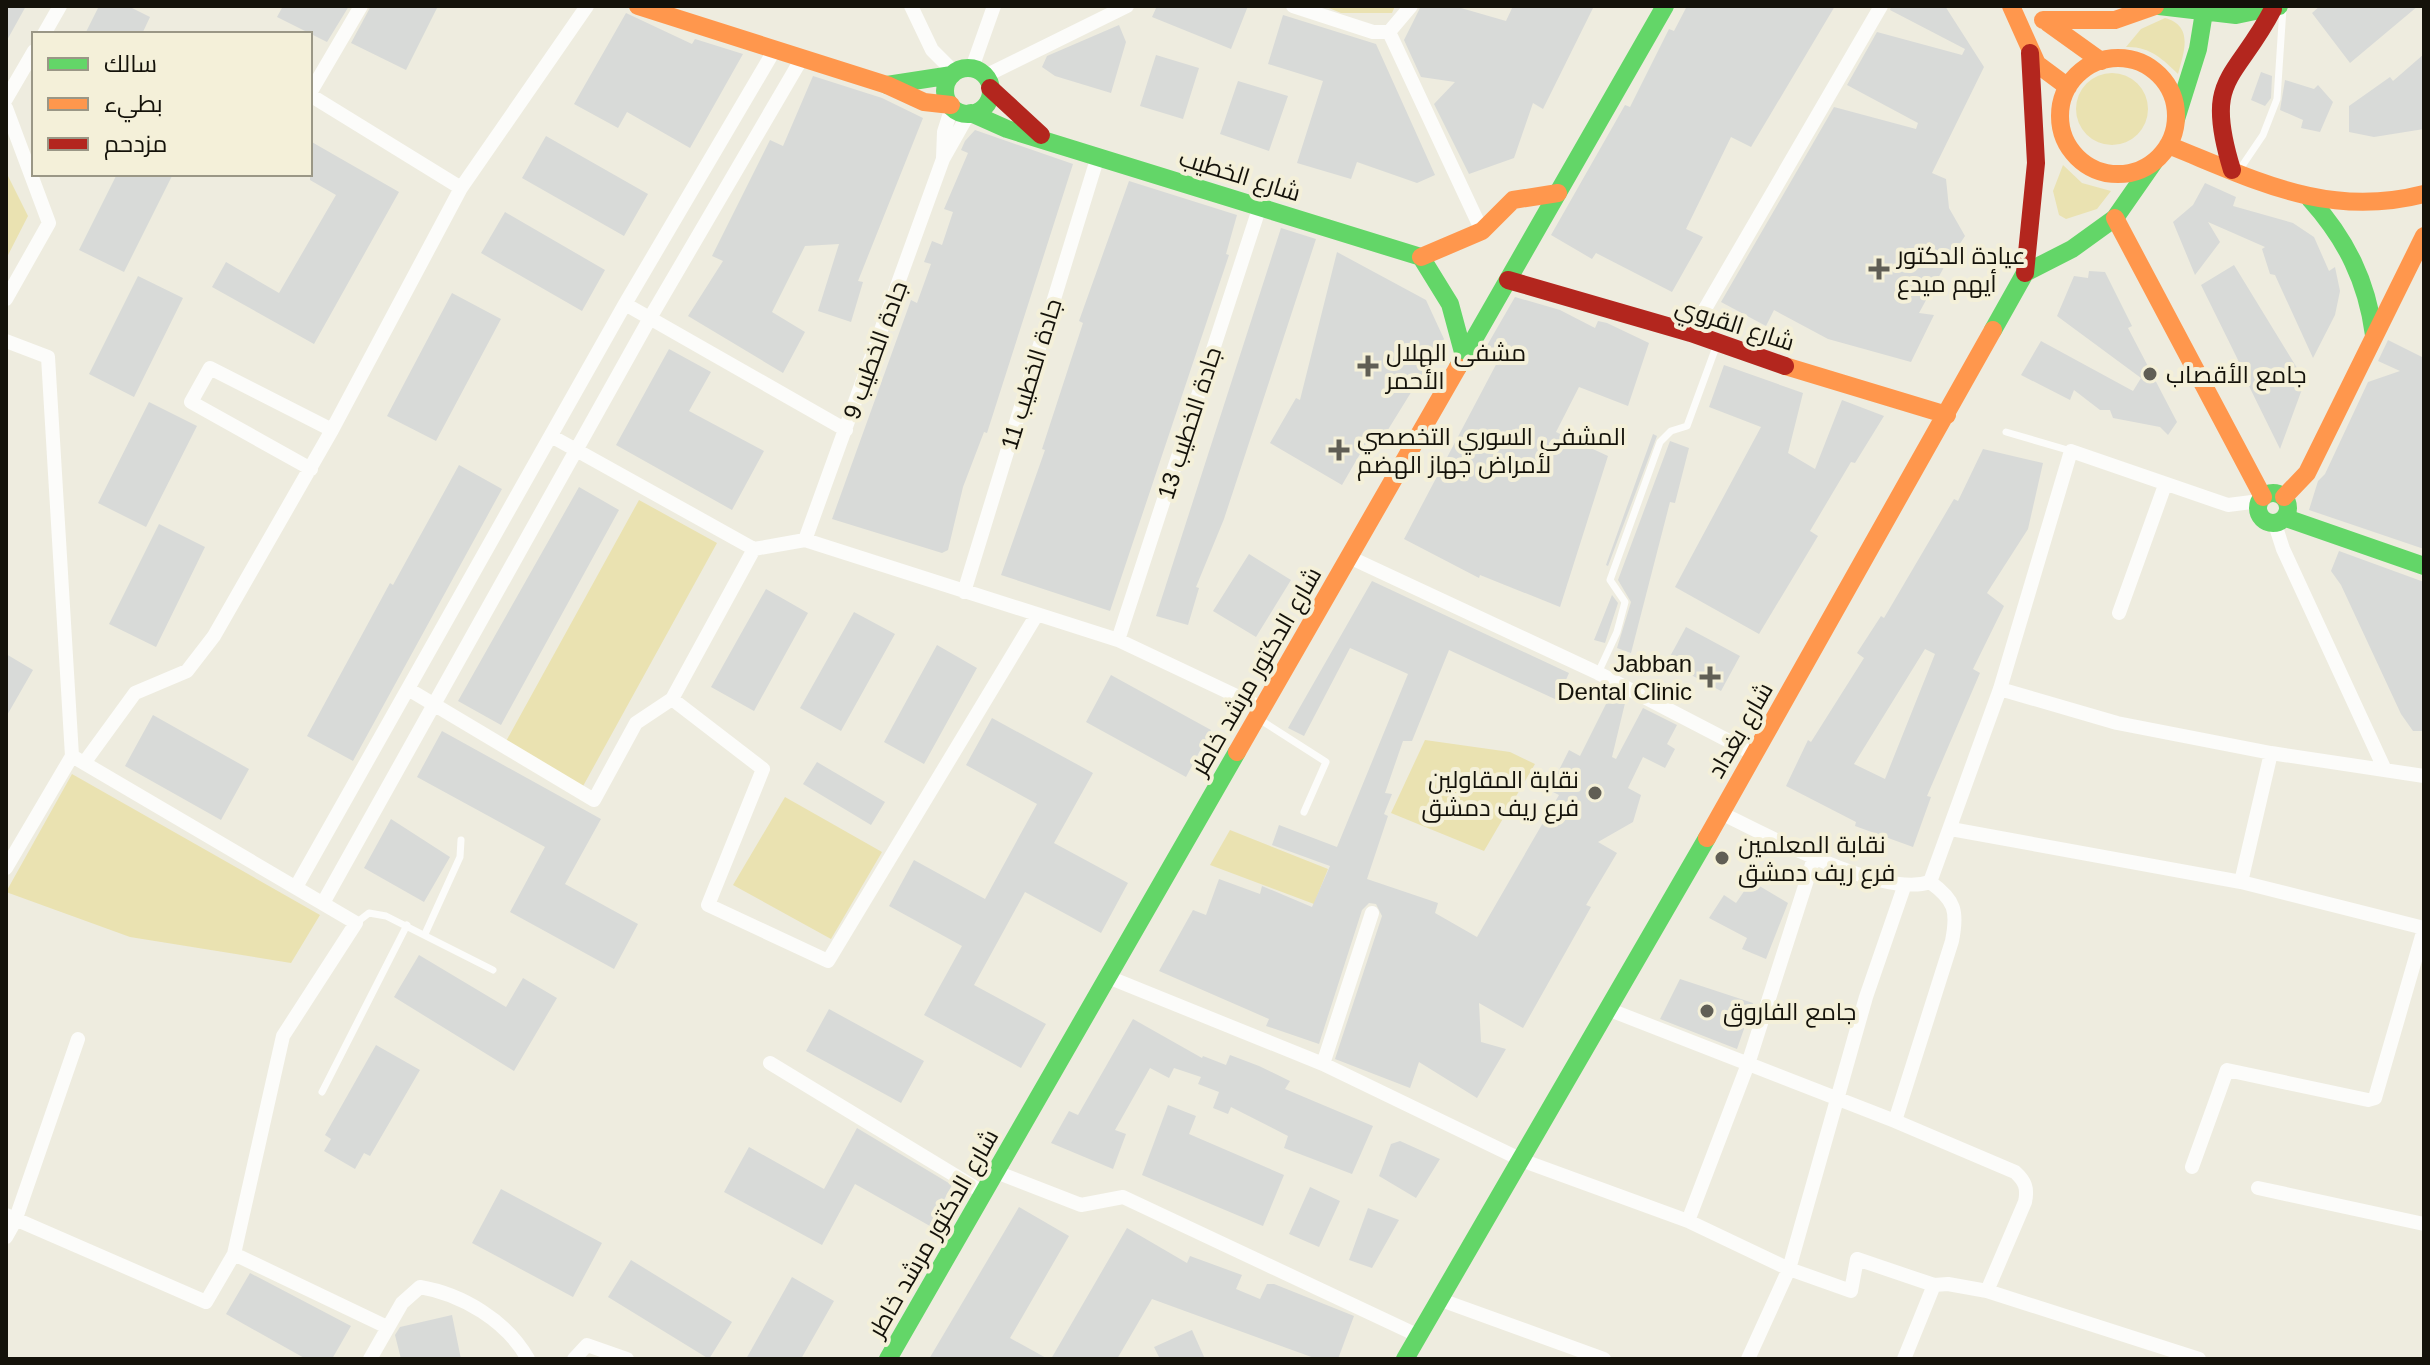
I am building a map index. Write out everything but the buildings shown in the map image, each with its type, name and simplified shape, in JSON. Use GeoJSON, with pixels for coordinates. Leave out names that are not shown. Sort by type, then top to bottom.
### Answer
{"type":"FeatureCollection","features":[{"type":"Feature","properties":{"kind":"main road","name":"شارع الخطيب"},"geometry":{"type":"LineString","coordinates":[[638,6],[887,85],[924,102],[961,110],[1007,129],[1421,257]]}},
{"type":"Feature","properties":{"kind":"main road","name":"شارع الدكتور مرشد خاطر"},"geometry":{"type":"LineString","coordinates":[[888,1359],[1665,6]]}},
{"type":"Feature","properties":{"kind":"main road"},"geometry":{"type":"LineString","coordinates":[[2011,6],[2030,53],[2041,71],[2068,87]]}},
{"type":"Feature","properties":{"kind":"main road"},"geometry":{"type":"LineString","coordinates":[[2019,6],[2104,60],[2137,61],[2151,68],[2170,91],[2176,122]]}},
{"type":"Feature","properties":{"kind":"main road"},"geometry":{"type":"LineString","coordinates":[[2043,20],[2115,20],[2157,6],[2204,9],[2278,7]]}},
{"type":"Feature","properties":{"kind":"main road"},"geometry":{"type":"LineString","coordinates":[[2154,162],[2143,169],[2117,175],[2104,173],[2080,160],[2064,139],[2060,113],[2068,87],[2076,76],[2104,60],[2123,37],[2157,6]]}},
{"type":"Feature","properties":{"kind":"main road"},"geometry":{"type":"LineString","coordinates":[[2235,171],[2219,126],[2220,96],[2231,68],[2278,7]]}},
{"type":"Feature","properties":{"kind":"main road"},"geometry":{"type":"LineString","coordinates":[[2025,273],[2072,249],[2115,218],[2168,145],[2198,49],[2204,9]]}},
{"type":"Feature","properties":{"kind":"main road"},"geometry":{"type":"LineString","coordinates":[[2025,273],[2037,164],[2030,53]]}},
{"type":"Feature","properties":{"kind":"main road","name":"شارع الخطيب"},"geometry":{"type":"LineString","coordinates":[[887,85],[919,77],[971,76],[1045,139]]}},
{"type":"Feature","properties":{"kind":"main road"},"geometry":{"type":"LineString","coordinates":[[971,76],[986,105],[961,110],[946,90],[971,76]]}},
{"type":"Feature","properties":{"kind":"main road"},"geometry":{"type":"LineString","coordinates":[[2168,145],[2310,199],[2370,206],[2424,194]]}},
{"type":"Feature","properties":{"kind":"main road"},"geometry":{"type":"LineString","coordinates":[[1464,356],[1456,313],[1444,287],[1421,257],[1482,231],[1513,200],[1558,193]]}},
{"type":"Feature","properties":{"kind":"main road"},"geometry":{"type":"LineString","coordinates":[[2310,199],[2336,228],[2356,261],[2369,298],[2374,336]]}},
{"type":"Feature","properties":{"kind":"main road"},"geometry":{"type":"LineString","coordinates":[[2115,218],[2261,499],[2261,517],[2424,566]]}},
{"type":"Feature","properties":{"kind":"main road"},"geometry":{"type":"LineString","coordinates":[[2284,497],[2307,473],[2424,236]]}},
{"type":"Feature","properties":{"kind":"main road","name":"شارع بغداد"},"geometry":{"type":"LineString","coordinates":[[1405,1359],[1524,1161],[2025,273]]}},
{"type":"Feature","properties":{"kind":"main road","name":"شارع القروي"},"geometry":{"type":"LineString","coordinates":[[1508,280],[1691,333],[1717,345],[1947,415]]}},
{"type":"Feature","properties":{"kind":"main road"},"geometry":{"type":"LineString","coordinates":[[2261,499],[2273,493],[2284,497],[2289,507],[2280,521]]}},
{"type":"Feature","properties":{"kind":"street"},"geometry":{"type":"LineString","coordinates":[[45,32],[60,6]]}},
{"type":"Feature","properties":{"kind":"street"},"geometry":{"type":"LineString","coordinates":[[312,91],[361,6]]}},
{"type":"Feature","properties":{"kind":"street"},"geometry":{"type":"LineString","coordinates":[[6,868],[78,759],[135,693],[187,671],[214,636],[311,469],[461,188],[587,6]]}},
{"type":"Feature","properties":{"kind":"street"},"geometry":{"type":"LineString","coordinates":[[911,6],[932,50],[971,76]]}},
{"type":"Feature","properties":{"kind":"street"},"geometry":{"type":"LineString","coordinates":[[971,76],[994,6]]}},
{"type":"Feature","properties":{"kind":"street"},"geometry":{"type":"LineString","coordinates":[[971,76],[1127,6]]}},
{"type":"Feature","properties":{"kind":"street"},"geometry":{"type":"LineString","coordinates":[[1293,6],[1373,32],[1389,32],[1411,6]]}},
{"type":"Feature","properties":{"kind":"street"},"geometry":{"type":"LineString","coordinates":[[1691,333],[1881,6]]}},
{"type":"Feature","properties":{"kind":"street"},"geometry":{"type":"LineString","coordinates":[[1389,32],[1482,231]]}},
{"type":"Feature","properties":{"kind":"street"},"geometry":{"type":"LineString","coordinates":[[296,887],[625,304],[775,49]]}},
{"type":"Feature","properties":{"kind":"street"},"geometry":{"type":"LineString","coordinates":[[6,99],[32,54]]}},
{"type":"Feature","properties":{"kind":"street"},"geometry":{"type":"LineString","coordinates":[[323,903],[650,318],[802,58]]}},
{"type":"Feature","properties":{"kind":"street"},"geometry":{"type":"LineString","coordinates":[[312,95],[461,188]]}},
{"type":"Feature","properties":{"kind":"street"},"geometry":{"type":"LineString","coordinates":[[6,108],[49,223],[6,299]]}},
{"type":"Feature","properties":{"kind":"street","name":"جادة الخطيب 9"},"geometry":{"type":"LineString","coordinates":[[805,540],[961,110]]}},
{"type":"Feature","properties":{"kind":"street","name":"جادة الخطيب 11"},"geometry":{"type":"LineString","coordinates":[[964,592],[1098,156]]}},
{"type":"Feature","properties":{"kind":"street","name":"جادة الخطيب 13"},"geometry":{"type":"LineString","coordinates":[[1118,640],[1260,206]]}},
{"type":"Feature","properties":{"kind":"street"},"geometry":{"type":"LineString","coordinates":[[625,304],[846,430]]}},
{"type":"Feature","properties":{"kind":"street"},"geometry":{"type":"LineString","coordinates":[[6,341],[48,357],[78,759]]}},
{"type":"Feature","properties":{"kind":"street"},"geometry":{"type":"LineString","coordinates":[[311,469],[191,402],[210,368],[332,430]]}},
{"type":"Feature","properties":{"kind":"street"},"geometry":{"type":"LineString","coordinates":[[551,436],[754,549],[805,540],[1118,640],[1260,713]]}},
{"type":"Feature","properties":{"kind":"street"},"geometry":{"type":"LineString","coordinates":[[1930,882],[2000,689],[2071,451],[2228,505],[2261,499]]}},
{"type":"Feature","properties":{"kind":"street"},"geometry":{"type":"LineString","coordinates":[[2119,613],[2165,485]]}},
{"type":"Feature","properties":{"kind":"street"},"geometry":{"type":"LineString","coordinates":[[2280,521],[2283,549],[2385,770]]}},
{"type":"Feature","properties":{"kind":"street"},"geometry":{"type":"LineString","coordinates":[[408,689],[594,800],[636,723],[672,699],[754,549]]}},
{"type":"Feature","properties":{"kind":"street"},"geometry":{"type":"LineString","coordinates":[[1349,557],[1598,673],[1754,754]]}},
{"type":"Feature","properties":{"kind":"street"},"geometry":{"type":"LineString","coordinates":[[672,699],[763,769],[708,905],[828,961],[1036,616]]}},
{"type":"Feature","properties":{"kind":"street"},"geometry":{"type":"LineString","coordinates":[[2000,689],[2117,723],[2271,753],[2424,776]]}},
{"type":"Feature","properties":{"kind":"street"},"geometry":{"type":"LineString","coordinates":[[2241,882],[2271,753]]}},
{"type":"Feature","properties":{"kind":"street"},"geometry":{"type":"LineString","coordinates":[[11,1218],[206,1302],[234,1254],[283,1036],[356,923],[78,759]]}},
{"type":"Feature","properties":{"kind":"street"},"geometry":{"type":"LineString","coordinates":[[1721,813],[1814,858],[1904,887],[1930,882],[1951,897],[1957,915],[1952,941],[1895,1121]]}},
{"type":"Feature","properties":{"kind":"street"},"geometry":{"type":"LineString","coordinates":[[1951,829],[2241,882],[2424,928],[2375,1098],[2368,1100],[2227,1070],[2192,1167]]}},
{"type":"Feature","properties":{"kind":"street"},"geometry":{"type":"LineString","coordinates":[[1688,1221],[1748,1064],[1814,858]]}},
{"type":"Feature","properties":{"kind":"street"},"geometry":{"type":"LineString","coordinates":[[1748,1359],[1789,1269],[1866,997],[1904,887]]}},
{"type":"Feature","properties":{"kind":"street"},"geometry":{"type":"LineString","coordinates":[[1323,1064],[1372,913]]}},
{"type":"Feature","properties":{"kind":"street"},"geometry":{"type":"LineString","coordinates":[[1108,977],[1323,1064],[1524,1161],[1688,1221],[1789,1269],[1851,1291],[1857,1259],[1934,1285],[1948,1284],[1987,1291],[2199,1359]]}},
{"type":"Feature","properties":{"kind":"street"},"geometry":{"type":"LineString","coordinates":[[1610,1010],[1895,1121],[2015,1172],[2024,1180],[2027,1191],[2025,1202],[1987,1291]]}},
{"type":"Feature","properties":{"kind":"street"},"geometry":{"type":"LineString","coordinates":[[6,1237],[78,1039]]}},
{"type":"Feature","properties":{"kind":"street"},"geometry":{"type":"LineString","coordinates":[[770,1063],[984,1193]]}},
{"type":"Feature","properties":{"kind":"street"},"geometry":{"type":"LineString","coordinates":[[996,1172],[1081,1205],[1123,1197],[1419,1336]]}},
{"type":"Feature","properties":{"kind":"street"},"geometry":{"type":"LineString","coordinates":[[2258,1188],[2424,1224]]}},
{"type":"Feature","properties":{"kind":"street"},"geometry":{"type":"LineString","coordinates":[[234,1254],[387,1327]]}},
{"type":"Feature","properties":{"kind":"street"},"geometry":{"type":"LineString","coordinates":[[1904,1359],[1934,1285]]}},
{"type":"Feature","properties":{"kind":"street"},"geometry":{"type":"LineString","coordinates":[[370,1359],[402,1303],[420,1287],[449,1292],[512,1333],[528,1359]]}},
{"type":"Feature","properties":{"kind":"street"},"geometry":{"type":"LineString","coordinates":[[1441,1300],[1557,1352],[1604,1359]]}},
{"type":"Feature","properties":{"kind":"street"},"geometry":{"type":"LineString","coordinates":[[574,1359],[587,1345],[627,1359]]}},
{"type":"Feature","properties":{"kind":"lane"},"geometry":{"type":"LineString","coordinates":[[2235,171],[2263,135],[2277,99],[2278,7]]}},
{"type":"Feature","properties":{"kind":"lane"},"geometry":{"type":"LineString","coordinates":[[1598,673],[1617,632],[1625,602],[1610,580],[1628,529],[1660,442],[1671,431],[1687,426],[1717,345]]}},
{"type":"Feature","properties":{"kind":"lane"},"geometry":{"type":"LineString","coordinates":[[2006,432],[2071,451]]}},
{"type":"Feature","properties":{"kind":"lane"},"geometry":{"type":"LineString","coordinates":[[1260,713],[1326,762],[1304,812]]}},
{"type":"Feature","properties":{"kind":"lane"},"geometry":{"type":"LineString","coordinates":[[425,934],[460,857],[461,840]]}},
{"type":"Feature","properties":{"kind":"lane"},"geometry":{"type":"LineString","coordinates":[[356,923],[369,913],[407,925],[493,970]]}},
{"type":"Feature","properties":{"kind":"lane"},"geometry":{"type":"LineString","coordinates":[[322,1092],[407,925]]}},
{"type":"Feature","properties":{"kind":"shaded area"},"geometry":{"type":"Polygon","coordinates":[[[1324,6],[1395,6],[1392,13],[1341,13],[1324,6]]]}},
{"type":"Feature","properties":{"kind":"shaded area"},"geometry":{"type":"Polygon","coordinates":[[[2165,18],[2180,27],[2185,41],[2178,74],[2149,51],[2126,47],[2141,29],[2165,18]]]}},
{"type":"Feature","properties":{"kind":"shaded area"},"geometry":{"type":"Polygon","coordinates":[[[2119,73],[2138,83],[2146,95],[2146,123],[2138,135],[2126,143],[2105,145],[2086,135],[2078,123],[2076,102],[2086,83],[2098,75],[2119,73]]]}},
{"type":"Feature","properties":{"kind":"shaded area"},"geometry":{"type":"Polygon","coordinates":[[[2063,165],[2082,183],[2111,191],[2097,209],[2066,219],[2059,215],[2053,191],[2063,165]]]}},
{"type":"Feature","properties":{"kind":"shaded area"},"geometry":{"type":"Polygon","coordinates":[[[6,172],[28,216],[6,259],[6,172]]]}},
{"type":"Feature","properties":{"kind":"shaded area"},"geometry":{"type":"Polygon","coordinates":[[[639,500],[717,543],[582,788],[504,745],[639,500]]]}},
{"type":"Feature","properties":{"kind":"shaded area"},"geometry":{"type":"Polygon","coordinates":[[[1425,740],[1510,752],[1535,764],[1484,851],[1391,813],[1425,740]]]}},
{"type":"Feature","properties":{"kind":"shaded area"},"geometry":{"type":"Polygon","coordinates":[[[72,774],[320,915],[291,963],[130,937],[6,892],[72,774]]]}},
{"type":"Feature","properties":{"kind":"shaded area"},"geometry":{"type":"Polygon","coordinates":[[[785,797],[882,852],[831,939],[733,885],[785,797]]]}},
{"type":"Feature","properties":{"kind":"shaded area"},"geometry":{"type":"Polygon","coordinates":[[[1230,830],[1328,869],[1314,904],[1210,865],[1230,830]]]}},
{"type":"Feature","properties":{"kind":"traffic: fast"},"geometry":{"type":"LineString","coordinates":[[1458,367],[1665,6]]}},
{"type":"Feature","properties":{"kind":"traffic: fast"},"geometry":{"type":"LineString","coordinates":[[2159,6],[2236,15],[2279,6]]}},
{"type":"Feature","properties":{"kind":"traffic: fast"},"geometry":{"type":"LineString","coordinates":[[2176,119],[2198,49],[2205,6]]}},
{"type":"Feature","properties":{"kind":"traffic: fast"},"geometry":{"type":"LineString","coordinates":[[968,68],[984,75],[991,91],[984,107],[968,114],[952,107],[945,91],[952,75],[968,68]]}},
{"type":"Feature","properties":{"kind":"traffic: fast"},"geometry":{"type":"LineString","coordinates":[[887,85],[952,75]]}},
{"type":"Feature","properties":{"kind":"traffic: fast"},"geometry":{"type":"LineString","coordinates":[[971,113],[1007,129],[1421,257],[1450,304],[1464,356]]}},
{"type":"Feature","properties":{"kind":"traffic: fast"},"geometry":{"type":"LineString","coordinates":[[1993,330],[2025,273],[2072,249],[2115,218],[2154,162]]}},
{"type":"Feature","properties":{"kind":"traffic: fast"},"geometry":{"type":"LineString","coordinates":[[2310,199],[2353,262],[2366,297],[2374,335]]}},
{"type":"Feature","properties":{"kind":"traffic: fast"},"geometry":{"type":"LineString","coordinates":[[2273,493],[2284,497],[2288,508],[2284,519],[2273,523],[2262,519],[2258,508],[2262,497],[2273,493]]}},
{"type":"Feature","properties":{"kind":"traffic: fast"},"geometry":{"type":"LineString","coordinates":[[2286,518],[2424,566]]}},
{"type":"Feature","properties":{"kind":"traffic: fast"},"geometry":{"type":"LineString","coordinates":[[888,1359],[1237,752]]}},
{"type":"Feature","properties":{"kind":"traffic: fast"},"geometry":{"type":"LineString","coordinates":[[1405,1359],[1707,838]]}},
{"type":"Feature","properties":{"kind":"traffic: slow"},"geometry":{"type":"LineString","coordinates":[[638,6],[887,85],[924,102],[951,105]]}},
{"type":"Feature","properties":{"kind":"traffic: slow"},"geometry":{"type":"LineString","coordinates":[[2011,6],[2037,64],[2068,87]]}},
{"type":"Feature","properties":{"kind":"traffic: slow"},"geometry":{"type":"LineString","coordinates":[[2043,20],[2115,20],[2155,6]]}},
{"type":"Feature","properties":{"kind":"traffic: slow"},"geometry":{"type":"LineString","coordinates":[[2048,23],[2101,61]]}},
{"type":"Feature","properties":{"kind":"traffic: slow"},"geometry":{"type":"LineString","coordinates":[[2118,58],[2140,63],[2159,75],[2171,94],[2176,116],[2171,138],[2159,157],[2140,169],[2118,174],[2096,169],[2077,157],[2065,138],[2060,116],[2065,94],[2077,75],[2096,63],[2118,58]]}},
{"type":"Feature","properties":{"kind":"traffic: slow"},"geometry":{"type":"LineString","coordinates":[[2168,145],[2262,182],[2324,199],[2389,201],[2424,194]]}},
{"type":"Feature","properties":{"kind":"traffic: slow"},"geometry":{"type":"LineString","coordinates":[[1421,257],[1482,231],[1513,200],[1558,193]]}},
{"type":"Feature","properties":{"kind":"traffic: slow"},"geometry":{"type":"LineString","coordinates":[[2115,218],[2263,497]]}},
{"type":"Feature","properties":{"kind":"traffic: slow"},"geometry":{"type":"LineString","coordinates":[[2284,497],[2307,473],[2424,236]]}},
{"type":"Feature","properties":{"kind":"traffic: slow"},"geometry":{"type":"LineString","coordinates":[[1707,838],[1993,330]]}},
{"type":"Feature","properties":{"kind":"traffic: slow"},"geometry":{"type":"LineString","coordinates":[[1785,366],[1947,415]]}},
{"type":"Feature","properties":{"kind":"traffic: slow"},"geometry":{"type":"LineString","coordinates":[[1237,752],[1458,367]]}},
{"type":"Feature","properties":{"kind":"traffic: jam"},"geometry":{"type":"LineString","coordinates":[[2232,170],[2224,139],[2222,97],[2227,82],[2273,9]]}},
{"type":"Feature","properties":{"kind":"traffic: jam"},"geometry":{"type":"LineString","coordinates":[[2025,273],[2036,163],[2030,53]]}},
{"type":"Feature","properties":{"kind":"traffic: jam"},"geometry":{"type":"LineString","coordinates":[[990,88],[1041,135]]}},
{"type":"Feature","properties":{"kind":"traffic: jam"},"geometry":{"type":"LineString","coordinates":[[1508,280],[1691,333],[1785,366]]}},
{"type":"Feature","properties":{"kind":"place","name":"عيادة الدكتور أيهم ميدع"},"geometry":{"type":"Point","coordinates":[1879,269]}},
{"type":"Feature","properties":{"kind":"place","name":"مشفى الهلال الأحمر"},"geometry":{"type":"Point","coordinates":[1368,366]}},
{"type":"Feature","properties":{"kind":"place","name":"جامع الأقصاب"},"geometry":{"type":"Point","coordinates":[2150,374]}},
{"type":"Feature","properties":{"kind":"place","name":"المشفى السوري التخصصي لأمراض جهاز الهضم"},"geometry":{"type":"Point","coordinates":[1339,450]}},
{"type":"Feature","properties":{"kind":"place","name":"Jabban Dental Clinic"},"geometry":{"type":"Point","coordinates":[1710,677]}},
{"type":"Feature","properties":{"kind":"place","name":"نقابة المقاولين فرع ريف دمشق"},"geometry":{"type":"Point","coordinates":[1595,793]}},
{"type":"Feature","properties":{"kind":"place","name":"نقابة المعلمين فرع ريف دمشق"},"geometry":{"type":"Point","coordinates":[1722,858]}},
{"type":"Feature","properties":{"kind":"place","name":"جامع الفاروق"},"geometry":{"type":"Point","coordinates":[1707,1011]}}]}
